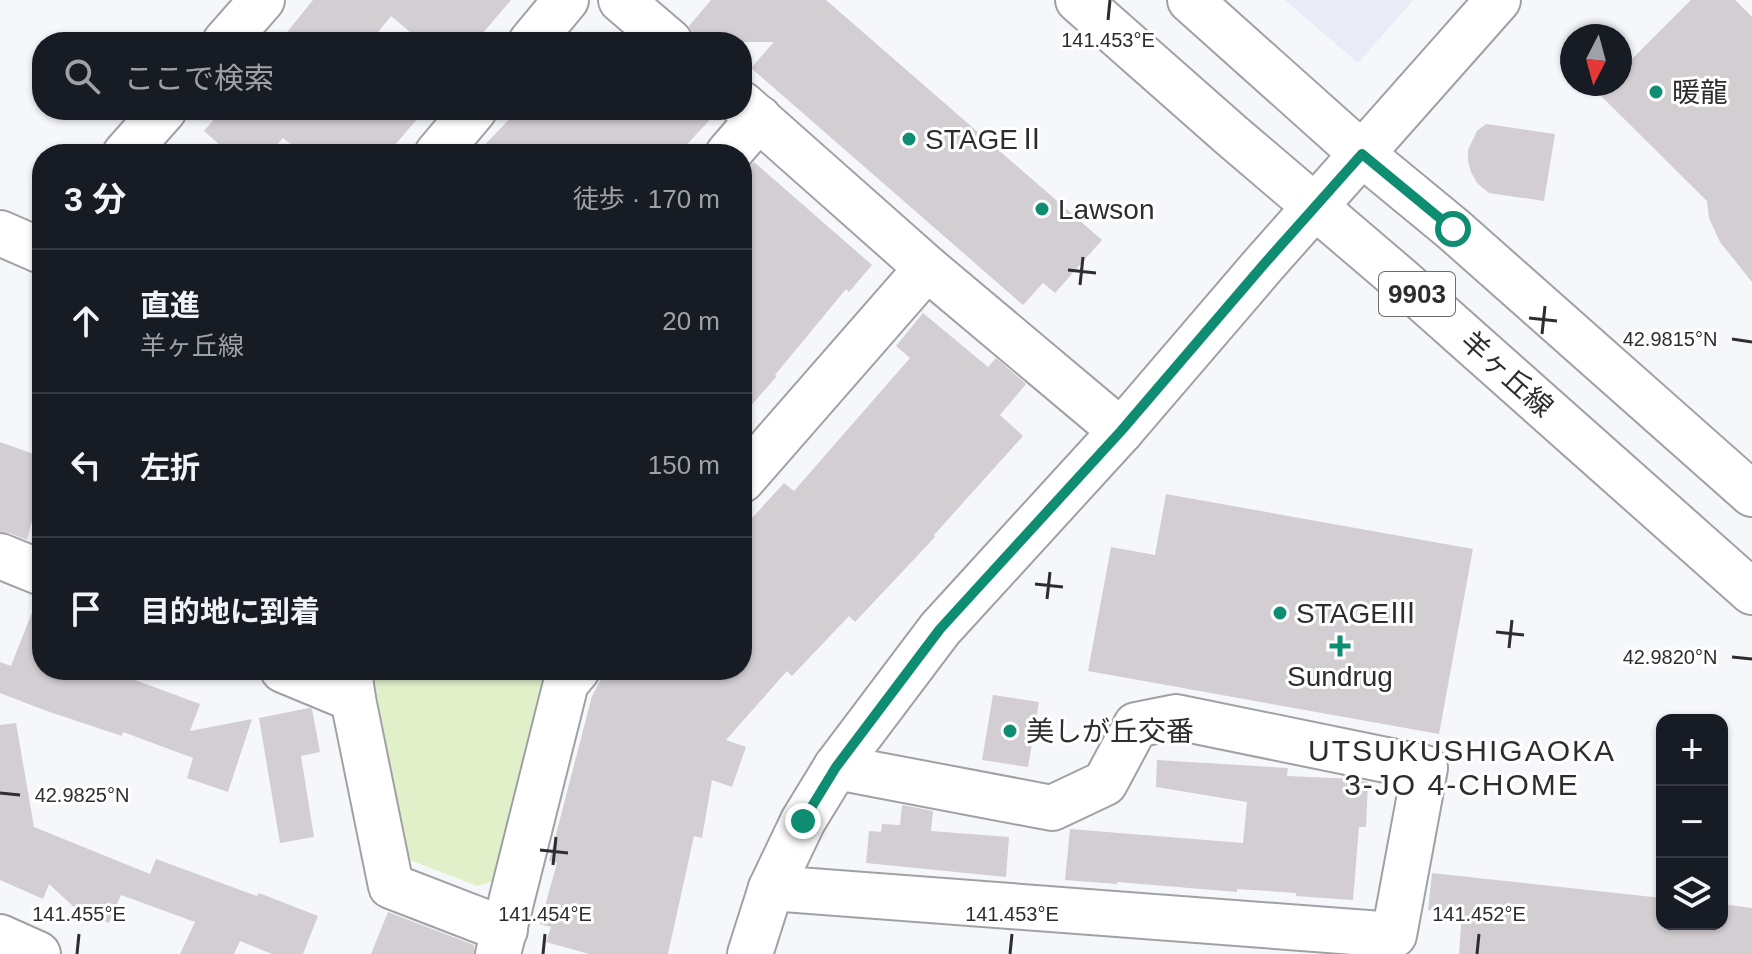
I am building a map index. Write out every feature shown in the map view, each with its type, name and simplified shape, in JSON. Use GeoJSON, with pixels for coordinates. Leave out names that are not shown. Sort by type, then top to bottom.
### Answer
{"type":"FeatureCollection","features":[{"type":"Feature","properties":{"kind":"street"},"geometry":{"type":"LineString","coordinates":[[234,32],[262,0]]}},
{"type":"Feature","properties":{"kind":"street"},"geometry":{"type":"LineString","coordinates":[[539,32],[566,0]]}},
{"type":"Feature","properties":{"kind":"street"},"geometry":{"type":"LineString","coordinates":[[621,0],[658,32]]}},
{"type":"Feature","properties":{"kind":"street","name":"羊ヶ丘線"},"geometry":{"type":"LineString","coordinates":[[1078,0],[1413,290],[1752,592]]}},
{"type":"Feature","properties":{"kind":"street","name":"9903"},"geometry":{"type":"LineString","coordinates":[[1190,0],[1752,494]]}},
{"type":"Feature","properties":{"kind":"street"},"geometry":{"type":"LineString","coordinates":[[750,954],[771,888],[803,821],[836,767],[940,629],[1121,431],[1498,0]]}},
{"type":"Feature","properties":{"kind":"street"},"geometry":{"type":"LineString","coordinates":[[752,113],[927,268],[1121,431]]}},
{"type":"Feature","properties":{"kind":"street"},"geometry":{"type":"LineString","coordinates":[[134,144],[155,120]]}},
{"type":"Feature","properties":{"kind":"street"},"geometry":{"type":"LineString","coordinates":[[445,144],[466,120]]}},
{"type":"Feature","properties":{"kind":"street"},"geometry":{"type":"LineString","coordinates":[[733,144],[745,120]]}},
{"type":"Feature","properties":{"kind":"street"},"geometry":{"type":"LineString","coordinates":[[0,233],[32,246]]}},
{"type":"Feature","properties":{"kind":"street"},"geometry":{"type":"LineString","coordinates":[[752,469],[927,268]]}},
{"type":"Feature","properties":{"kind":"street"},"geometry":{"type":"LineString","coordinates":[[0,556],[32,569]]}},
{"type":"Feature","properties":{"kind":"street"},"geometry":{"type":"LineString","coordinates":[[351,684],[391,886],[502,942],[569,680]]}},
{"type":"Feature","properties":{"kind":"street"},"geometry":{"type":"LineString","coordinates":[[771,888],[1394,935],[1425,768],[1176,717],[1136,725],[1105,783],[1052,808],[836,767]]}},
{"type":"Feature","properties":{"kind":"street"},"geometry":{"type":"LineString","coordinates":[[0,937],[38,954]]}},
{"type":"Feature","properties":{"kind":"shaded area"},"geometry":{"type":"Polygon","coordinates":[[[1285,0],[1413,0],[1358,63],[1285,0]]]}},
{"type":"Feature","properties":{"kind":"green space"},"geometry":{"type":"Polygon","coordinates":[[[374,680],[546,680],[542,684],[496,880],[477,886],[410,860],[399,848],[374,680]]]}},
{"type":"Feature","properties":{"kind":"building"},"geometry":{"type":"Polygon","coordinates":[[[313,0],[511,0],[484,32],[410,32],[391,16],[378,32],[287,32],[313,0]]]}},
{"type":"Feature","properties":{"kind":"building","name":"STAGEⅡ"},"geometry":{"type":"Polygon","coordinates":[[[711,0],[826,0],[1102,240],[1055,293],[1043,283],[1023,305],[752,69],[774,42],[752,42],[752,32],[692,32],[689,26],[711,0]]]}},
{"type":"Feature","properties":{"kind":"building"},"geometry":{"type":"Polygon","coordinates":[[[1691,0],[1735,0],[1752,17],[1752,282],[1720,242],[1709,218],[1707,201],[1601,96],[1632,96],[1632,59],[1691,0]]]}},
{"type":"Feature","properties":{"kind":"building"},"geometry":{"type":"Polygon","coordinates":[[[213,120],[416,120],[396,144],[290,144],[283,138],[278,144],[219,144],[204,131],[213,120]]]}},
{"type":"Feature","properties":{"kind":"building"},"geometry":{"type":"Polygon","coordinates":[[[508,120],[710,120],[687,144],[486,144],[508,120]]]}},
{"type":"Feature","properties":{"kind":"building"},"geometry":{"type":"Polygon","coordinates":[[[1486,124],[1555,134],[1544,201],[1489,193],[1477,183],[1468,161],[1468,150],[1477,131],[1486,124]]]}},
{"type":"Feature","properties":{"kind":"building"},"geometry":{"type":"Polygon","coordinates":[[[754,162],[872,265],[849,292],[846,289],[752,405],[754,162]]]}},
{"type":"Feature","properties":{"kind":"building"},"geometry":{"type":"Polygon","coordinates":[[[923,313],[988,367],[996,358],[1026,384],[1000,415],[1023,436],[855,622],[849,616],[792,676],[787,671],[726,740],[746,747],[732,787],[712,780],[702,838],[694,836],[668,954],[589,954],[546,942],[551,927],[540,924],[557,863],[549,861],[592,696],[601,680],[752,680],[752,518],[784,483],[794,491],[910,358],[896,346],[923,313]]]}},
{"type":"Feature","properties":{"kind":"building"},"geometry":{"type":"Polygon","coordinates":[[[0,442],[32,453],[32,521],[27,540],[0,532],[0,442]]]}},
{"type":"Feature","properties":{"kind":"building","name":"STAGEⅢ"},"geometry":{"type":"Polygon","coordinates":[[[1166,494],[1473,549],[1439,734],[1088,671],[1111,547],[1155,555],[1166,494]]]}},
{"type":"Feature","properties":{"kind":"building"},"geometry":{"type":"Polygon","coordinates":[[[32,612],[32,680],[135,680],[200,704],[190,731],[252,719],[228,792],[187,778],[193,758],[0,693],[0,662],[11,666],[32,612]]]}},
{"type":"Feature","properties":{"kind":"building","name":"美しが丘交番"},"geometry":{"type":"Polygon","coordinates":[[[993,695],[1039,702],[1028,767],[982,760],[993,695]]]}},
{"type":"Feature","properties":{"kind":"building"},"geometry":{"type":"Polygon","coordinates":[[[312,709],[320,752],[301,756],[314,837],[280,843],[259,718],[312,709]]]}},
{"type":"Feature","properties":{"kind":"building"},"geometry":{"type":"Polygon","coordinates":[[[16,723],[34,827],[150,874],[156,859],[318,916],[303,954],[272,954],[240,941],[234,954],[180,954],[195,922],[121,895],[109,923],[76,909],[49,884],[43,899],[0,880],[0,725],[16,723]]]}},
{"type":"Feature","properties":{"kind":"building"},"geometry":{"type":"Polygon","coordinates":[[[1157,760],[1288,768],[1287,776],[1368,782],[1366,827],[1359,827],[1353,900],[1296,896],[1296,893],[1065,880],[1070,829],[1243,843],[1247,802],[1156,787],[1157,760]]]}},
{"type":"Feature","properties":{"kind":"building"},"geometry":{"type":"Polygon","coordinates":[[[902,805],[933,811],[931,831],[1009,837],[1006,877],[866,863],[869,831],[881,832],[882,824],[900,825],[902,805]]]}},
{"type":"Feature","properties":{"kind":"building"},"geometry":{"type":"Polygon","coordinates":[[[1432,873],[1656,897],[1656,930],[1728,930],[1728,905],[1752,908],[1752,954],[1459,954],[1462,912],[1428,910],[1432,873]]]}},
{"type":"Feature","properties":{"kind":"building"},"geometry":{"type":"Polygon","coordinates":[[[388,912],[474,945],[474,954],[371,954],[388,912]]]}},
{"type":"Feature","properties":{"kind":"place","name":"暖龍"},"geometry":{"type":"Point","coordinates":[1656,92]}},
{"type":"Feature","properties":{"kind":"place","name":"STAGEⅡ"},"geometry":{"type":"Point","coordinates":[909,139]}},
{"type":"Feature","properties":{"kind":"place","name":"Lawson"},"geometry":{"type":"Point","coordinates":[1042,209]}},
{"type":"Feature","properties":{"kind":"place","name":"STAGEⅢ"},"geometry":{"type":"Point","coordinates":[1280,613]}},
{"type":"Feature","properties":{"kind":"place","name":"Sundrug"},"geometry":{"type":"Point","coordinates":[1340,646]}},
{"type":"Feature","properties":{"kind":"place","name":"美しが丘交番"},"geometry":{"type":"Point","coordinates":[1010,731]}},
{"type":"Feature","properties":{"kind":"district","name":"UTSUKUSHIGAOKA 3-JO 4-CHOME"},"geometry":{"type":"Point","coordinates":[1462,767]}},
{"type":"Feature","properties":{"kind":"route"},"geometry":{"type":"LineString","coordinates":[[803,821],[836,767],[940,629],[1121,431],[1362,154],[1453,229]]}}]}
